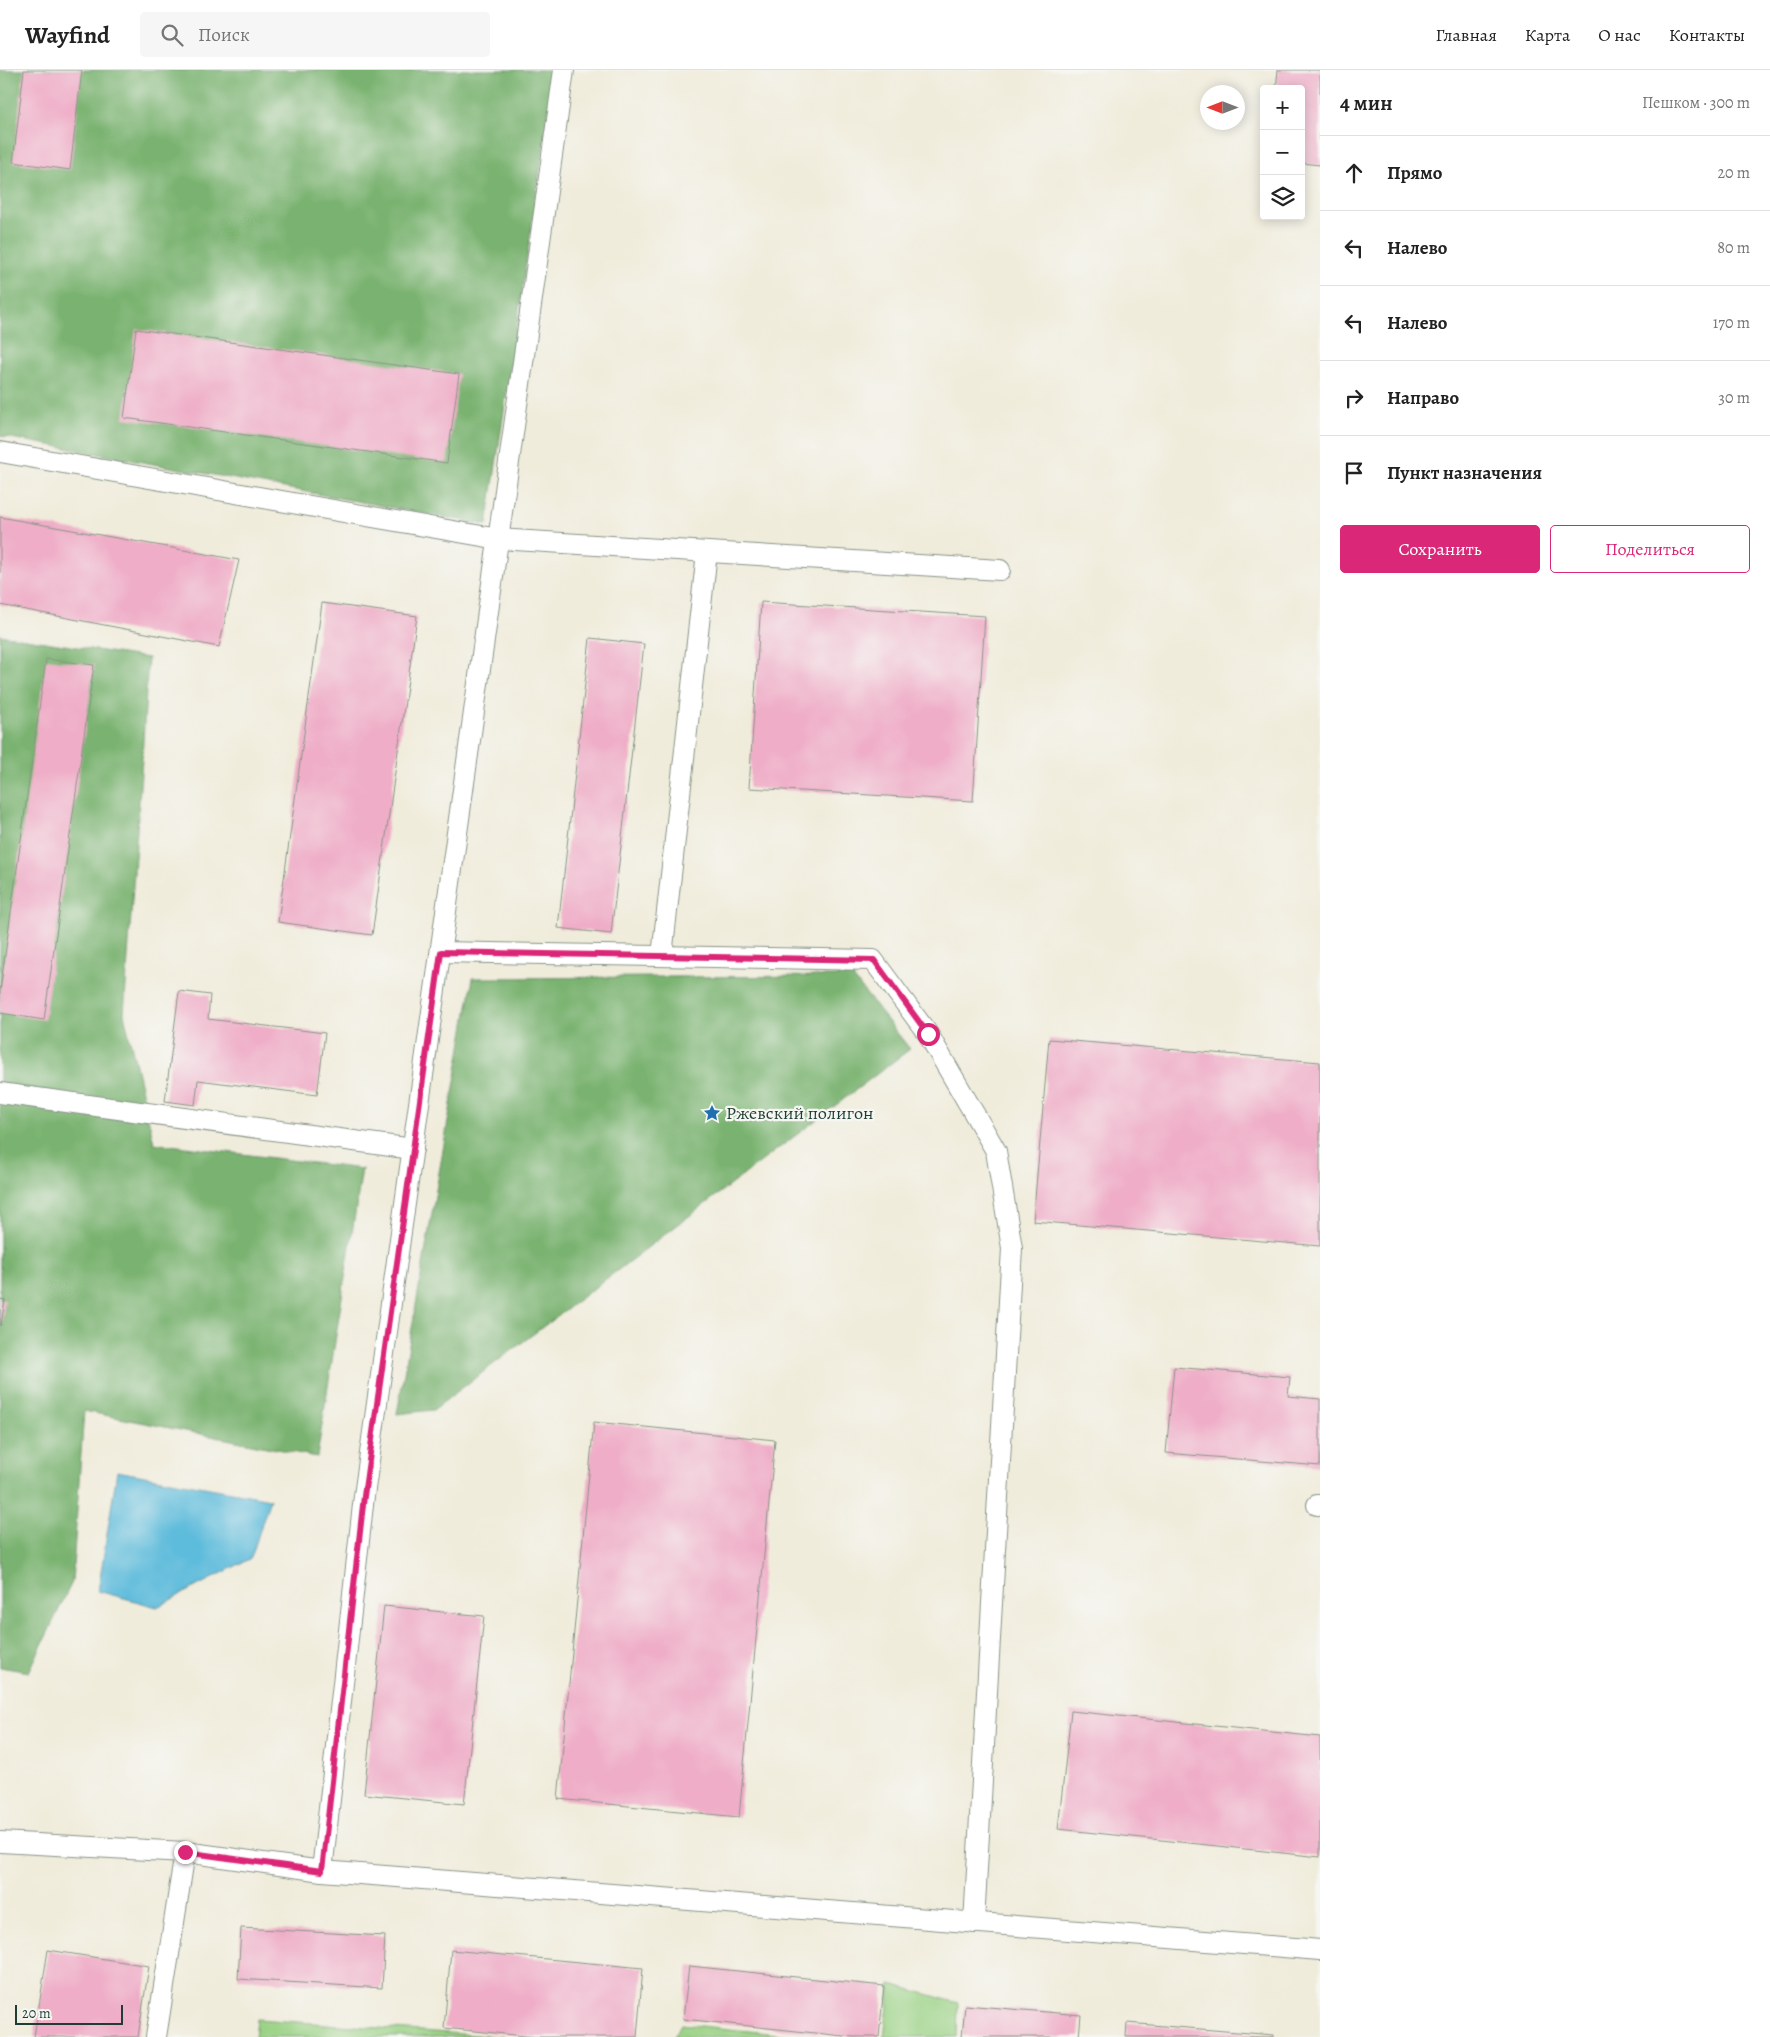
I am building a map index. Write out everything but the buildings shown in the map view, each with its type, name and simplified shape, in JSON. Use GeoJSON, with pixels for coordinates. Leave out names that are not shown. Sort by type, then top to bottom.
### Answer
{"type":"FeatureCollection","features":[{"type":"Feature","properties":{"kind":"lane"},"geometry":{"type":"LineString","coordinates":[[322,1871],[364,1496],[500,539],[564,70]]}},
{"type":"Feature","properties":{"kind":"lane"},"geometry":{"type":"LineString","coordinates":[[0,452],[500,539],[1000,570]]}},
{"type":"Feature","properties":{"kind":"lane"},"geometry":{"type":"LineString","coordinates":[[662,956],[707,552]]}},
{"type":"Feature","properties":{"kind":"lane"},"geometry":{"type":"LineString","coordinates":[[441,952],[874,960],[928,1034],[996,1151],[1012,1248],[974,1923]]}},
{"type":"Feature","properties":{"kind":"lane"},"geometry":{"type":"LineString","coordinates":[[0,1093],[413,1149]]}},
{"type":"Feature","properties":{"kind":"lane"},"geometry":{"type":"LineString","coordinates":[[0,1842],[185,1852],[322,1871],[1320,1950]]}},
{"type":"Feature","properties":{"kind":"lane"},"geometry":{"type":"LineString","coordinates":[[156,2037],[185,1852]]}},
{"type":"Feature","properties":{"kind":"green space"},"geometry":{"type":"Polygon","coordinates":[[[0,70],[555,70],[487,525],[0,436],[0,70]]]}},
{"type":"Feature","properties":{"kind":"green space"},"geometry":{"type":"Polygon","coordinates":[[[0,635],[148,658],[124,1014],[154,1143],[362,1169],[317,1457],[84,1411],[72,1582],[29,1672],[0,1667],[0,635]]]}},
{"type":"Feature","properties":{"kind":"green space"},"geometry":{"type":"Polygon","coordinates":[[[852,976],[910,1049],[433,1410],[397,1414],[473,978],[852,976]]]}},
{"type":"Feature","properties":{"kind":"green space"},"geometry":{"type":"Polygon","coordinates":[[[891,1984],[958,2003],[957,2037],[884,2037],[891,1984]]]}},
{"type":"Feature","properties":{"kind":"green space"},"geometry":{"type":"Polygon","coordinates":[[[257,2019],[503,2037],[255,2037],[257,2019]]]}},
{"type":"Feature","properties":{"kind":"green space"},"geometry":{"type":"Polygon","coordinates":[[[681,2024],[806,2037],[674,2037],[681,2024]]]}},
{"type":"Feature","properties":{"kind":"water"},"geometry":{"type":"Polygon","coordinates":[[[117,1471],[270,1499],[251,1558],[157,1607],[98,1591],[117,1471]]]}},
{"type":"Feature","properties":{"kind":"place","name":"Ржевский полигон"},"geometry":{"type":"Point","coordinates":[712,1113]}},
{"type":"Feature","properties":{"kind":"route"},"geometry":{"type":"LineString","coordinates":[[185,1852],[322,1871],[364,1496],[441,952],[874,960],[928,1034]]}}]}
